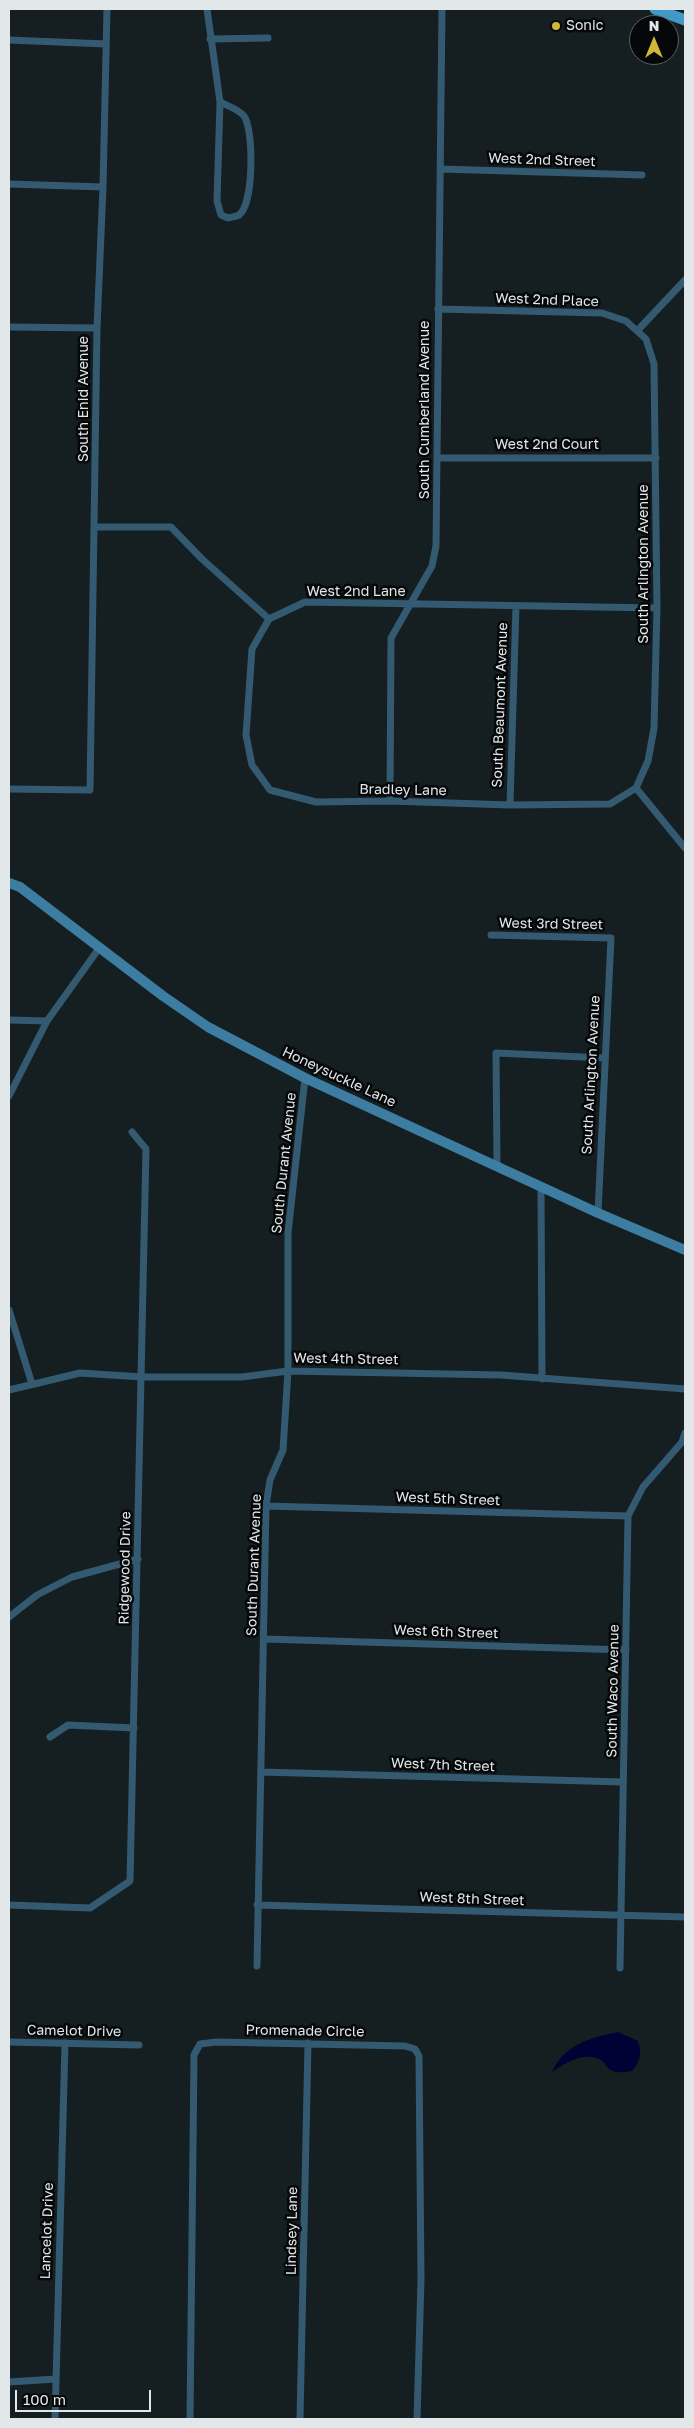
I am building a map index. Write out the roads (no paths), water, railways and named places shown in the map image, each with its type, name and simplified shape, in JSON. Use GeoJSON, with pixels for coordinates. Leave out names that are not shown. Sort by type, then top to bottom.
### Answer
{"type":"FeatureCollection","features":[{"type":"Feature","properties":{"kind":"main road"},"geometry":{"type":"LineString","coordinates":[[655,9],[685,20]]}},
{"type":"Feature","properties":{"kind":"street","name":"South Enid Avenue"},"geometry":{"type":"LineString","coordinates":[[9,789],[90,790],[97,328],[103,187],[107,9]]}},
{"type":"Feature","properties":{"kind":"street"},"geometry":{"type":"LineString","coordinates":[[207,9],[220,102],[217,201],[221,215],[228,218],[239,215],[243,210],[250,181],[249,127],[243,115],[220,102]]}},
{"type":"Feature","properties":{"kind":"street","name":"South Cumberland Avenue"},"geometry":{"type":"LineString","coordinates":[[390,801],[391,638],[432,566],[436,546],[442,9]]}},
{"type":"Feature","properties":{"kind":"street"},"geometry":{"type":"LineString","coordinates":[[210,39],[268,38]]}},
{"type":"Feature","properties":{"kind":"street"},"geometry":{"type":"LineString","coordinates":[[9,40],[106,44]]}},
{"type":"Feature","properties":{"kind":"street","name":"West 2nd Street"},"geometry":{"type":"LineString","coordinates":[[440,169],[642,176]]}},
{"type":"Feature","properties":{"kind":"street"},"geometry":{"type":"LineString","coordinates":[[9,184],[103,187]]}},
{"type":"Feature","properties":{"kind":"street"},"geometry":{"type":"LineString","coordinates":[[637,331],[685,280]]}},
{"type":"Feature","properties":{"kind":"street","name":"West 2nd Place"},"geometry":{"type":"LineString","coordinates":[[438,309],[602,313],[626,321],[646,340]]}},
{"type":"Feature","properties":{"kind":"street"},"geometry":{"type":"LineString","coordinates":[[9,327],[97,328]]}},
{"type":"Feature","properties":{"kind":"street","name":"South Arlington Avenue"},"geometry":{"type":"LineString","coordinates":[[636,788],[648,761],[654,728],[657,608],[654,364],[646,340]]}},
{"type":"Feature","properties":{"kind":"street","name":"West 2nd Court"},"geometry":{"type":"LineString","coordinates":[[438,458],[656,458]]}},
{"type":"Feature","properties":{"kind":"street"},"geometry":{"type":"LineString","coordinates":[[95,527],[172,527],[202,559],[269,618]]}},
{"type":"Feature","properties":{"kind":"street","name":"West 2nd Lane"},"geometry":{"type":"LineString","coordinates":[[269,618],[305,602],[657,608]]}},
{"type":"Feature","properties":{"kind":"street","name":"South Beaumont Avenue"},"geometry":{"type":"LineString","coordinates":[[510,804],[516,606]]}},
{"type":"Feature","properties":{"kind":"street","name":"Bradley Lane"},"geometry":{"type":"LineString","coordinates":[[269,618],[252,649],[246,735],[252,765],[270,790],[316,802],[390,801],[610,804],[636,788]]}},
{"type":"Feature","properties":{"kind":"street"},"geometry":{"type":"LineString","coordinates":[[636,788],[685,848]]}},
{"type":"Feature","properties":{"kind":"street","name":"Honeysuckle Lane"},"geometry":{"type":"LineString","coordinates":[[9,883],[20,887],[163,996],[208,1027],[305,1078],[598,1213],[685,1250]]}},
{"type":"Feature","properties":{"kind":"street","name":"West 3rd Street"},"geometry":{"type":"LineString","coordinates":[[491,935],[611,938]]}},
{"type":"Feature","properties":{"kind":"street","name":"South Arlington Avenue"},"geometry":{"type":"LineString","coordinates":[[598,1213],[611,938]]}},
{"type":"Feature","properties":{"kind":"street"},"geometry":{"type":"LineString","coordinates":[[9,1096],[47,1021],[100,947]]}},
{"type":"Feature","properties":{"kind":"street"},"geometry":{"type":"LineString","coordinates":[[9,1020],[47,1021]]}},
{"type":"Feature","properties":{"kind":"street"},"geometry":{"type":"LineString","coordinates":[[497,1165],[496,1054],[604,1058]]}},
{"type":"Feature","properties":{"kind":"street","name":"South Durant Avenue"},"geometry":{"type":"LineString","coordinates":[[257,1966],[266,1506],[270,1480],[283,1450],[288,1371],[288,1233],[305,1078]]}},
{"type":"Feature","properties":{"kind":"street","name":"Ridgewood Drive"},"geometry":{"type":"LineString","coordinates":[[9,1905],[90,1908],[130,1881],[146,1149],[132,1132]]}},
{"type":"Feature","properties":{"kind":"street"},"geometry":{"type":"LineString","coordinates":[[541,1186],[542,1379]]}},
{"type":"Feature","properties":{"kind":"street"},"geometry":{"type":"LineString","coordinates":[[9,1310],[32,1384]]}},
{"type":"Feature","properties":{"kind":"street","name":"West 4th Street"},"geometry":{"type":"LineString","coordinates":[[9,1390],[80,1374],[142,1377],[242,1377],[288,1371],[501,1375],[685,1388]]}},
{"type":"Feature","properties":{"kind":"street","name":"South Waco Avenue"},"geometry":{"type":"LineString","coordinates":[[620,1968],[628,1516],[643,1486],[682,1442],[685,1433]]}},
{"type":"Feature","properties":{"kind":"street","name":"West 5th Street"},"geometry":{"type":"LineString","coordinates":[[266,1506],[628,1516]]}},
{"type":"Feature","properties":{"kind":"street"},"geometry":{"type":"LineString","coordinates":[[9,1617],[37,1595],[72,1577],[138,1559]]}},
{"type":"Feature","properties":{"kind":"street","name":"West 6th Street"},"geometry":{"type":"LineString","coordinates":[[264,1639],[626,1650]]}},
{"type":"Feature","properties":{"kind":"street"},"geometry":{"type":"LineString","coordinates":[[50,1737],[68,1726],[134,1728]]}},
{"type":"Feature","properties":{"kind":"street","name":"West 7th Street"},"geometry":{"type":"LineString","coordinates":[[261,1772],[624,1782]]}},
{"type":"Feature","properties":{"kind":"street","name":"West 8th Street"},"geometry":{"type":"LineString","coordinates":[[257,1905],[685,1917]]}},
{"type":"Feature","properties":{"kind":"street","name":"Camelot Drive"},"geometry":{"type":"LineString","coordinates":[[9,2042],[138,2045]]}},
{"type":"Feature","properties":{"kind":"street","name":"Lancelot Drive"},"geometry":{"type":"LineString","coordinates":[[55,2419],[65,2043]]}},
{"type":"Feature","properties":{"kind":"street","name":"Promenade Circle"},"geometry":{"type":"LineString","coordinates":[[190,2419],[194,2055],[200,2044],[308,2043],[405,2046],[415,2049],[419,2056],[421,2280],[417,2419]]}},
{"type":"Feature","properties":{"kind":"street","name":"Lindsey Lane"},"geometry":{"type":"LineString","coordinates":[[300,2419],[308,2043]]}},
{"type":"Feature","properties":{"kind":"street"},"geometry":{"type":"LineString","coordinates":[[9,2382],[56,2379]]}},
{"type":"Feature","properties":{"kind":"place","name":"Sonic"},"geometry":{"type":"Point","coordinates":[556,26]}}]}
